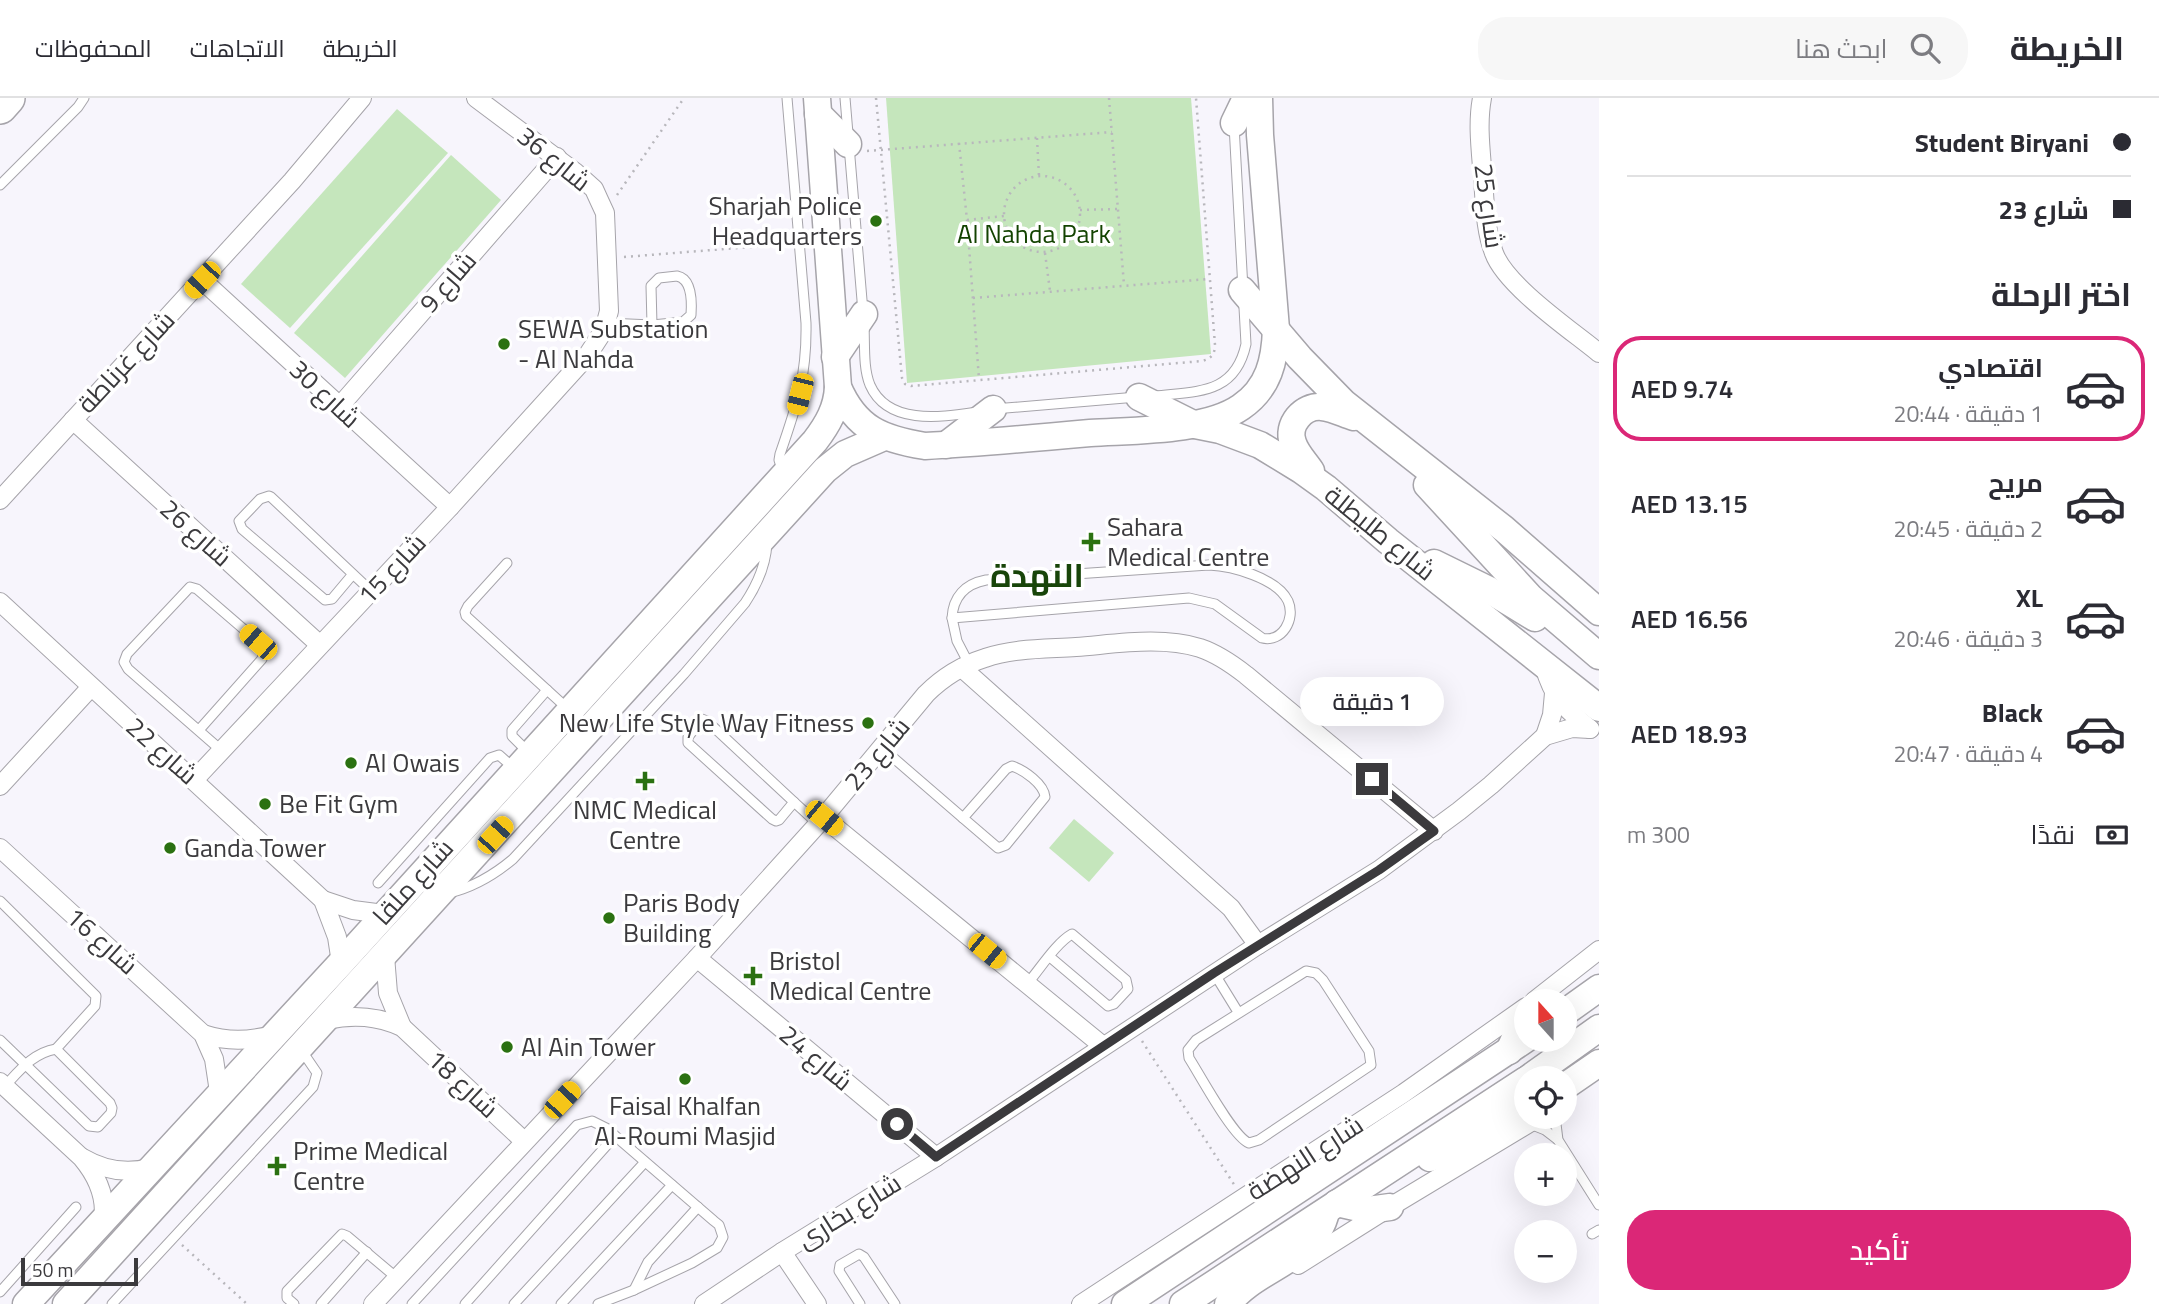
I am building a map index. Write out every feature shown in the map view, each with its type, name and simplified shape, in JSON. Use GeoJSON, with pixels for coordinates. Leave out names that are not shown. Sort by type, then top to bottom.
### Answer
{"type":"FeatureCollection","features":[{"type":"Feature","properties":{"kind":"highway"},"geometry":{"type":"LineString","coordinates":[[0,107],[8,98]]}},
{"type":"Feature","properties":{"kind":"street","name":"شارع غرناطة"},"geometry":{"type":"LineString","coordinates":[[0,500],[292,181],[362,98]]}},
{"type":"Feature","properties":{"kind":"street","name":"شارع 36"},"geometry":{"type":"LineString","coordinates":[[476,98],[556,157],[594,189],[605,213],[609,311],[599,341],[587,356]]}},
{"type":"Feature","properties":{"kind":"street"},"geometry":{"type":"LineString","coordinates":[[817,102],[838,387],[845,403],[868,429],[884,437],[925,446],[1195,425],[1240,409],[1257,394],[1270,374],[1276,329],[1259,98]]}},
{"type":"Feature","properties":{"kind":"street","name":"شارع 25"},"geometry":{"type":"LineString","coordinates":[[1482,98],[1479,117],[1481,146],[1487,218],[1494,256],[1514,282],[1599,353]]}},
{"type":"Feature","properties":{"kind":"street"},"geometry":{"type":"LineString","coordinates":[[817,102],[849,148]]}},
{"type":"Feature","properties":{"kind":"street","name":"شارع 9"},"geometry":{"type":"LineString","coordinates":[[339,407],[556,157]]}},
{"type":"Feature","properties":{"kind":"street","name":"شارع 30"},"geometry":{"type":"LineString","coordinates":[[202,280],[450,507]]}},
{"type":"Feature","properties":{"kind":"street"},"geometry":{"type":"LineString","coordinates":[[1242,290],[1321,382],[1504,529],[1597,608]]}},
{"type":"Feature","properties":{"kind":"street"},"geometry":{"type":"LineString","coordinates":[[835,357],[864,314]]}},
{"type":"Feature","properties":{"kind":"street","name":"شارع 15"},"geometry":{"type":"LineString","coordinates":[[194,780],[450,507],[587,356]]}},
{"type":"Feature","properties":{"kind":"street","name":"شارع ملقا"},"geometry":{"type":"LineString","coordinates":[[26,1304],[784,476],[824,429],[838,402],[838,387]]}},
{"type":"Feature","properties":{"kind":"street","name":"شارع طليطلة"},"geometry":{"type":"LineString","coordinates":[[1139,397],[1195,425],[1220,430],[1260,445],[1326,488],[1388,541],[1543,663],[1596,725]]}},
{"type":"Feature","properties":{"kind":"street"},"geometry":{"type":"LineString","coordinates":[[1326,488],[1293,445],[1292,429],[1295,421],[1307,409],[1324,407],[1369,422]]}},
{"type":"Feature","properties":{"kind":"street"},"geometry":{"type":"LineString","coordinates":[[946,445],[993,409]]}},
{"type":"Feature","properties":{"kind":"street","name":"شارع 26"},"geometry":{"type":"LineString","coordinates":[[72,421],[320,645]]}},
{"type":"Feature","properties":{"kind":"street","name":"شارع ملقا"},"geometry":{"type":"LineString","coordinates":[[66,1304],[835,461],[884,437]]}},
{"type":"Feature","properties":{"kind":"street"},"geometry":{"type":"LineString","coordinates":[[1395,442],[1407,463],[1520,587],[1599,656]]}},
{"type":"Feature","properties":{"kind":"street"},"geometry":{"type":"LineString","coordinates":[[1388,541],[1501,596],[1534,618],[1599,670]]}},
{"type":"Feature","properties":{"kind":"street","name":"شارع 22"},"geometry":{"type":"LineString","coordinates":[[0,603],[323,900],[334,924],[341,963]]}},
{"type":"Feature","properties":{"kind":"street","name":"شارع 23"},"geometry":{"type":"LineString","coordinates":[[373,1304],[821,821],[926,694],[940,681],[965,666],[985,658],[1030,650],[1174,642],[1200,648],[1225,659],[1247,675],[1434,831]]}},
{"type":"Feature","properties":{"kind":"street"},"geometry":{"type":"LineString","coordinates":[[1543,663],[1554,693],[1563,706],[1596,725]]}},
{"type":"Feature","properties":{"kind":"street"},"geometry":{"type":"LineString","coordinates":[[965,666],[1231,908],[1258,945]]}},
{"type":"Feature","properties":{"kind":"street"},"geometry":{"type":"LineString","coordinates":[[0,786],[91,687]]}},
{"type":"Feature","properties":{"kind":"street"},"geometry":{"type":"LineString","coordinates":[[1545,736],[1552,715],[1554,693]]}},
{"type":"Feature","properties":{"kind":"street","name":"شارع بخارى"},"geometry":{"type":"LineString","coordinates":[[704,1304],[782,1252],[936,1157],[1214,973],[1379,870],[1434,831],[1491,785],[1545,736],[1572,727],[1596,725]]}},
{"type":"Feature","properties":{"kind":"street"},"geometry":{"type":"LineString","coordinates":[[821,821],[1103,1046]]}},
{"type":"Feature","properties":{"kind":"street","name":"شارع 16"},"geometry":{"type":"LineString","coordinates":[[0,848],[204,1034],[214,1059],[219,1092]]}},
{"type":"Feature","properties":{"kind":"street","name":"شارع 22"},"geometry":{"type":"LineString","coordinates":[[323,900],[353,910],[384,914]]}},
{"type":"Feature","properties":{"kind":"street"},"geometry":{"type":"LineString","coordinates":[[1549,989],[1599,950]]}},
{"type":"Feature","properties":{"kind":"street","name":"شارع 18"},"geometry":{"type":"LineString","coordinates":[[385,956],[388,993],[402,1027]]}},
{"type":"Feature","properties":{"kind":"street","name":"شارع 24"},"geometry":{"type":"LineString","coordinates":[[696,958],[936,1157]]}},
{"type":"Feature","properties":{"kind":"street"},"geometry":{"type":"LineString","coordinates":[[1577,1004],[1599,988]]}},
{"type":"Feature","properties":{"kind":"street","name":"شارع النهضة"},"geometry":{"type":"LineString","coordinates":[[1116,1298],[1243,1198],[1404,1093],[1514,1015]]}},
{"type":"Feature","properties":{"kind":"street","name":"شارع 18"},"geometry":{"type":"LineString","coordinates":[[327,1020],[365,1017],[388,1021],[402,1027],[524,1141]]}},
{"type":"Feature","properties":{"kind":"street"},"geometry":{"type":"LineString","coordinates":[[1545,1066],[1599,1028]]}},
{"type":"Feature","properties":{"kind":"street"},"geometry":{"type":"LineString","coordinates":[[204,1034],[229,1041],[273,1035]]}},
{"type":"Feature","properties":{"kind":"street","name":"شارع النهضة"},"geometry":{"type":"LineString","coordinates":[[1081,1304],[1116,1298],[1514,1047]]}},
{"type":"Feature","properties":{"kind":"street"},"geometry":{"type":"LineString","coordinates":[[1577,1078],[1599,1063]]}},
{"type":"Feature","properties":{"kind":"street"},"geometry":{"type":"LineString","coordinates":[[1577,1093],[1599,1078]]}},
{"type":"Feature","properties":{"kind":"street"},"geometry":{"type":"LineString","coordinates":[[2,1084],[82,1158],[97,1180],[101,1192],[103,1222]]}},
{"type":"Feature","properties":{"kind":"street"},"geometry":{"type":"LineString","coordinates":[[1183,1304],[1514,1088]]}},
{"type":"Feature","properties":{"kind":"street"},"geometry":{"type":"LineString","coordinates":[[1404,1161],[1438,1155],[1514,1123]]}},
{"type":"Feature","properties":{"kind":"street"},"geometry":{"type":"LineString","coordinates":[[1236,1304],[1514,1128]]}},
{"type":"Feature","properties":{"kind":"street"},"geometry":{"type":"LineString","coordinates":[[82,1158],[117,1171],[150,1168]]}},
{"type":"Feature","properties":{"kind":"street"},"geometry":{"type":"LineString","coordinates":[[1332,1207],[1368,1210],[1390,1207]]}},
{"type":"Feature","properties":{"kind":"street"},"geometry":{"type":"LineString","coordinates":[[1228,1304],[1310,1243],[1320,1231],[1332,1207]]}},
{"type":"Feature","properties":{"kind":"street"},"geometry":{"type":"LineString","coordinates":[[53,1304],[91,1263],[92,1255],[79,1248]]}},
{"type":"Feature","properties":{"kind":"street"},"geometry":{"type":"LineString","coordinates":[[782,1252],[817,1304]]}},
{"type":"Feature","properties":{"kind":"lane"},"geometry":{"type":"LineString","coordinates":[[0,185],[84,98]]}},
{"type":"Feature","properties":{"kind":"lane"},"geometry":{"type":"LineString","coordinates":[[784,476],[780,466],[780,454],[798,403],[806,349],[787,98]]}},
{"type":"Feature","properties":{"kind":"lane"},"geometry":{"type":"LineString","coordinates":[[845,98],[864,314],[866,369],[877,397],[890,408],[904,414],[920,416],[1202,391],[1227,380],[1243,358],[1246,344],[1237,111]]}},
{"type":"Feature","properties":{"kind":"lane"},"geometry":{"type":"LineString","coordinates":[[607,323],[652,325],[689,318],[692,311],[689,286],[683,277],[659,278],[653,283],[650,290],[652,325]]}},
{"type":"Feature","properties":{"kind":"lane"},"geometry":{"type":"LineString","coordinates":[[353,574],[334,596],[325,600],[242,529],[239,521],[260,499],[269,496],[353,574],[371,591]]}},
{"type":"Feature","properties":{"kind":"lane"},"geometry":{"type":"LineString","coordinates":[[507,563],[465,612],[569,710]]}},
{"type":"Feature","properties":{"kind":"lane"},"geometry":{"type":"LineString","coordinates":[[952,618],[1189,598],[1214,604],[1262,638],[1271,639],[1283,632],[1290,614],[1286,597],[1265,581],[1240,569],[1209,565],[986,580],[975,582],[966,588],[954,602],[952,618],[965,666]]}},
{"type":"Feature","properties":{"kind":"lane"},"geometry":{"type":"LineString","coordinates":[[199,730],[262,659],[264,650],[197,589],[190,587],[127,654],[124,662],[128,669],[222,751]]}},
{"type":"Feature","properties":{"kind":"lane"},"geometry":{"type":"LineString","coordinates":[[523,762],[512,730],[547,690]]}},
{"type":"Feature","properties":{"kind":"lane"},"geometry":{"type":"LineString","coordinates":[[794,802],[780,819],[773,820],[688,743],[688,737],[701,720],[706,720],[794,802],[821,821]]}},
{"type":"Feature","properties":{"kind":"lane"},"geometry":{"type":"LineString","coordinates":[[882,748],[963,818],[1001,849],[1043,800],[1044,790],[1018,768],[1009,767],[963,818]]}},
{"type":"Feature","properties":{"kind":"lane"},"geometry":{"type":"LineString","coordinates":[[378,883],[490,758],[499,755],[523,762]]}},
{"type":"Feature","properties":{"kind":"lane"},"geometry":{"type":"LineString","coordinates":[[0,901],[96,996],[95,1006],[56,1049],[40,1054],[2,1084]]}},
{"type":"Feature","properties":{"kind":"lane"},"geometry":{"type":"LineString","coordinates":[[1027,984],[1067,937],[1075,935],[1126,979],[1128,989],[1114,1004],[1108,1006],[1050,957]]}},
{"type":"Feature","properties":{"kind":"lane"},"geometry":{"type":"LineString","coordinates":[[1311,971],[1323,980],[1369,1051],[1371,1065],[1259,1140],[1250,1143],[1244,1141],[1188,1054],[1192,1042],[1238,1012],[1302,973],[1311,971]]}},
{"type":"Feature","properties":{"kind":"lane"},"geometry":{"type":"LineString","coordinates":[[1214,973],[1238,1012]]}},
{"type":"Feature","properties":{"kind":"lane"},"geometry":{"type":"LineString","coordinates":[[0,1040],[89,1126],[97,1127],[111,1113],[112,1105],[56,1049]]}},
{"type":"Feature","properties":{"kind":"lane"},"geometry":{"type":"LineString","coordinates":[[112,1304],[313,1087],[317,1073],[300,1048]]}},
{"type":"Feature","properties":{"kind":"lane"},"geometry":{"type":"LineString","coordinates":[[412,1304],[578,1125],[592,1121],[615,1136],[719,1225],[723,1237],[717,1248],[692,1263],[598,1304]]}},
{"type":"Feature","properties":{"kind":"lane"},"geometry":{"type":"LineString","coordinates":[[1544,1129],[1558,1140],[1599,1205]]}},
{"type":"Feature","properties":{"kind":"lane"},"geometry":{"type":"LineString","coordinates":[[1557,1129],[1558,1140]]}},
{"type":"Feature","properties":{"kind":"lane"},"geometry":{"type":"LineString","coordinates":[[465,1304],[615,1136]]}},
{"type":"Feature","properties":{"kind":"lane"},"geometry":{"type":"LineString","coordinates":[[514,1304],[645,1161]]}},
{"type":"Feature","properties":{"kind":"lane"},"geometry":{"type":"LineString","coordinates":[[561,1304],[672,1185]]}},
{"type":"Feature","properties":{"kind":"lane"},"geometry":{"type":"LineString","coordinates":[[0,1292],[76,1207]]}},
{"type":"Feature","properties":{"kind":"lane"},"geometry":{"type":"LineString","coordinates":[[634,1290],[649,1262],[698,1207]]}},
{"type":"Feature","properties":{"kind":"lane"},"geometry":{"type":"LineString","coordinates":[[294,1304],[286,1298],[287,1291],[340,1234],[345,1234],[397,1278]]}},
{"type":"Feature","properties":{"kind":"lane"},"geometry":{"type":"LineString","coordinates":[[321,1304],[367,1252]]}},
{"type":"Feature","properties":{"kind":"lane"},"geometry":{"type":"LineString","coordinates":[[860,1304],[839,1271],[840,1265],[859,1254],[864,1257],[895,1304]]}},
{"type":"Feature","properties":{"kind":"path"},"geometry":{"type":"LineString","coordinates":[[605,213],[684,98]]}},
{"type":"Feature","properties":{"kind":"path"},"geometry":{"type":"LineString","coordinates":[[876,98],[903,381],[911,386],[1207,360],[1214,354],[1196,98]]}},
{"type":"Feature","properties":{"kind":"path"},"geometry":{"type":"LineString","coordinates":[[1109,98],[1124,285]]}},
{"type":"Feature","properties":{"kind":"path"},"geometry":{"type":"LineString","coordinates":[[849,148],[881,149],[1112,132]]}},
{"type":"Feature","properties":{"kind":"path"},"geometry":{"type":"LineString","coordinates":[[1037,138],[1039,176]]}},
{"type":"Feature","properties":{"kind":"path"},"geometry":{"type":"LineString","coordinates":[[959,143],[979,379]]}},
{"type":"Feature","properties":{"kind":"path"},"geometry":{"type":"LineString","coordinates":[[1039,176],[1049,177],[1067,185],[1078,200],[1080,210],[1077,229],[1071,238],[1064,245],[1045,252],[1022,246],[1007,228],[1004,216],[1010,194],[1018,185],[1039,176]]}},
{"type":"Feature","properties":{"kind":"path"},"geometry":{"type":"LineString","coordinates":[[1080,210],[1117,209]]}},
{"type":"Feature","properties":{"kind":"path"},"geometry":{"type":"LineString","coordinates":[[967,220],[1004,216]]}},
{"type":"Feature","properties":{"kind":"path"},"geometry":{"type":"LineString","coordinates":[[608,258],[798,243]]}},
{"type":"Feature","properties":{"kind":"path"},"geometry":{"type":"LineString","coordinates":[[1045,252],[1050,291]]}},
{"type":"Feature","properties":{"kind":"path"},"geometry":{"type":"LineString","coordinates":[[973,298],[1209,279]]}},
{"type":"Feature","properties":{"kind":"path"},"geometry":{"type":"LineString","coordinates":[[1133,1027],[1243,1198]]}},
{"type":"Feature","properties":{"kind":"path"},"geometry":{"type":"LineString","coordinates":[[174,1238],[247,1304]]}},
{"type":"Feature","properties":{"kind":"green space","name":"Al Nahda Park"},"geometry":{"type":"Polygon","coordinates":[[[886,98],[1191,98],[1211,354],[907,383],[886,98]]]}},
{"type":"Feature","properties":{"kind":"green space"},"geometry":{"type":"Polygon","coordinates":[[[397,109],[448,153],[290,328],[241,284],[397,109]]]}},
{"type":"Feature","properties":{"kind":"green space"},"geometry":{"type":"Polygon","coordinates":[[[451,155],[501,200],[345,378],[294,333],[451,155]]]}},
{"type":"Feature","properties":{"kind":"green space"},"geometry":{"type":"Polygon","coordinates":[[[1074,819],[1114,853],[1089,882],[1049,848],[1074,819]]]}},
{"type":"Feature","properties":{"kind":"place","name":"Sharjah Police Headquarters"},"geometry":{"type":"Point","coordinates":[876,221]}},
{"type":"Feature","properties":{"kind":"place","name":"SEWA Substation - Al Nahda"},"geometry":{"type":"Point","coordinates":[504,344]}},
{"type":"Feature","properties":{"kind":"place","name":"Sahara Medical Centre"},"geometry":{"type":"Point","coordinates":[1091,542]}},
{"type":"Feature","properties":{"kind":"place","name":"New Life Style Way Fitness"},"geometry":{"type":"Point","coordinates":[868,723]}},
{"type":"Feature","properties":{"kind":"place","name":"Al Owais"},"geometry":{"type":"Point","coordinates":[351,763]}},
{"type":"Feature","properties":{"kind":"place","name":"NMC Medical Centre"},"geometry":{"type":"Point","coordinates":[645,781]}},
{"type":"Feature","properties":{"kind":"place","name":"Be Fit Gym"},"geometry":{"type":"Point","coordinates":[265,804]}},
{"type":"Feature","properties":{"kind":"place","name":"Ganda Tower"},"geometry":{"type":"Point","coordinates":[170,848]}},
{"type":"Feature","properties":{"kind":"place","name":"Paris Body Building"},"geometry":{"type":"Point","coordinates":[609,918]}},
{"type":"Feature","properties":{"kind":"place","name":"Bristol Medical Centre"},"geometry":{"type":"Point","coordinates":[753,976]}},
{"type":"Feature","properties":{"kind":"place","name":"Al Ain Tower"},"geometry":{"type":"Point","coordinates":[507,1047]}},
{"type":"Feature","properties":{"kind":"place","name":"Faisal Khalfan Al-Roumi Masjid"},"geometry":{"type":"Point","coordinates":[685,1079]}},
{"type":"Feature","properties":{"kind":"place","name":"Prime Medical Centre"},"geometry":{"type":"Point","coordinates":[277,1166]}},
{"type":"Feature","properties":{"kind":"district","name":"النهدة"},"geometry":{"type":"Point","coordinates":[1037,575]}},
{"type":"Feature","properties":{"kind":"route"},"geometry":{"type":"LineString","coordinates":[[897,1124],[936,1157],[1214,973],[1379,870],[1434,831],[1372,779]]}}]}
